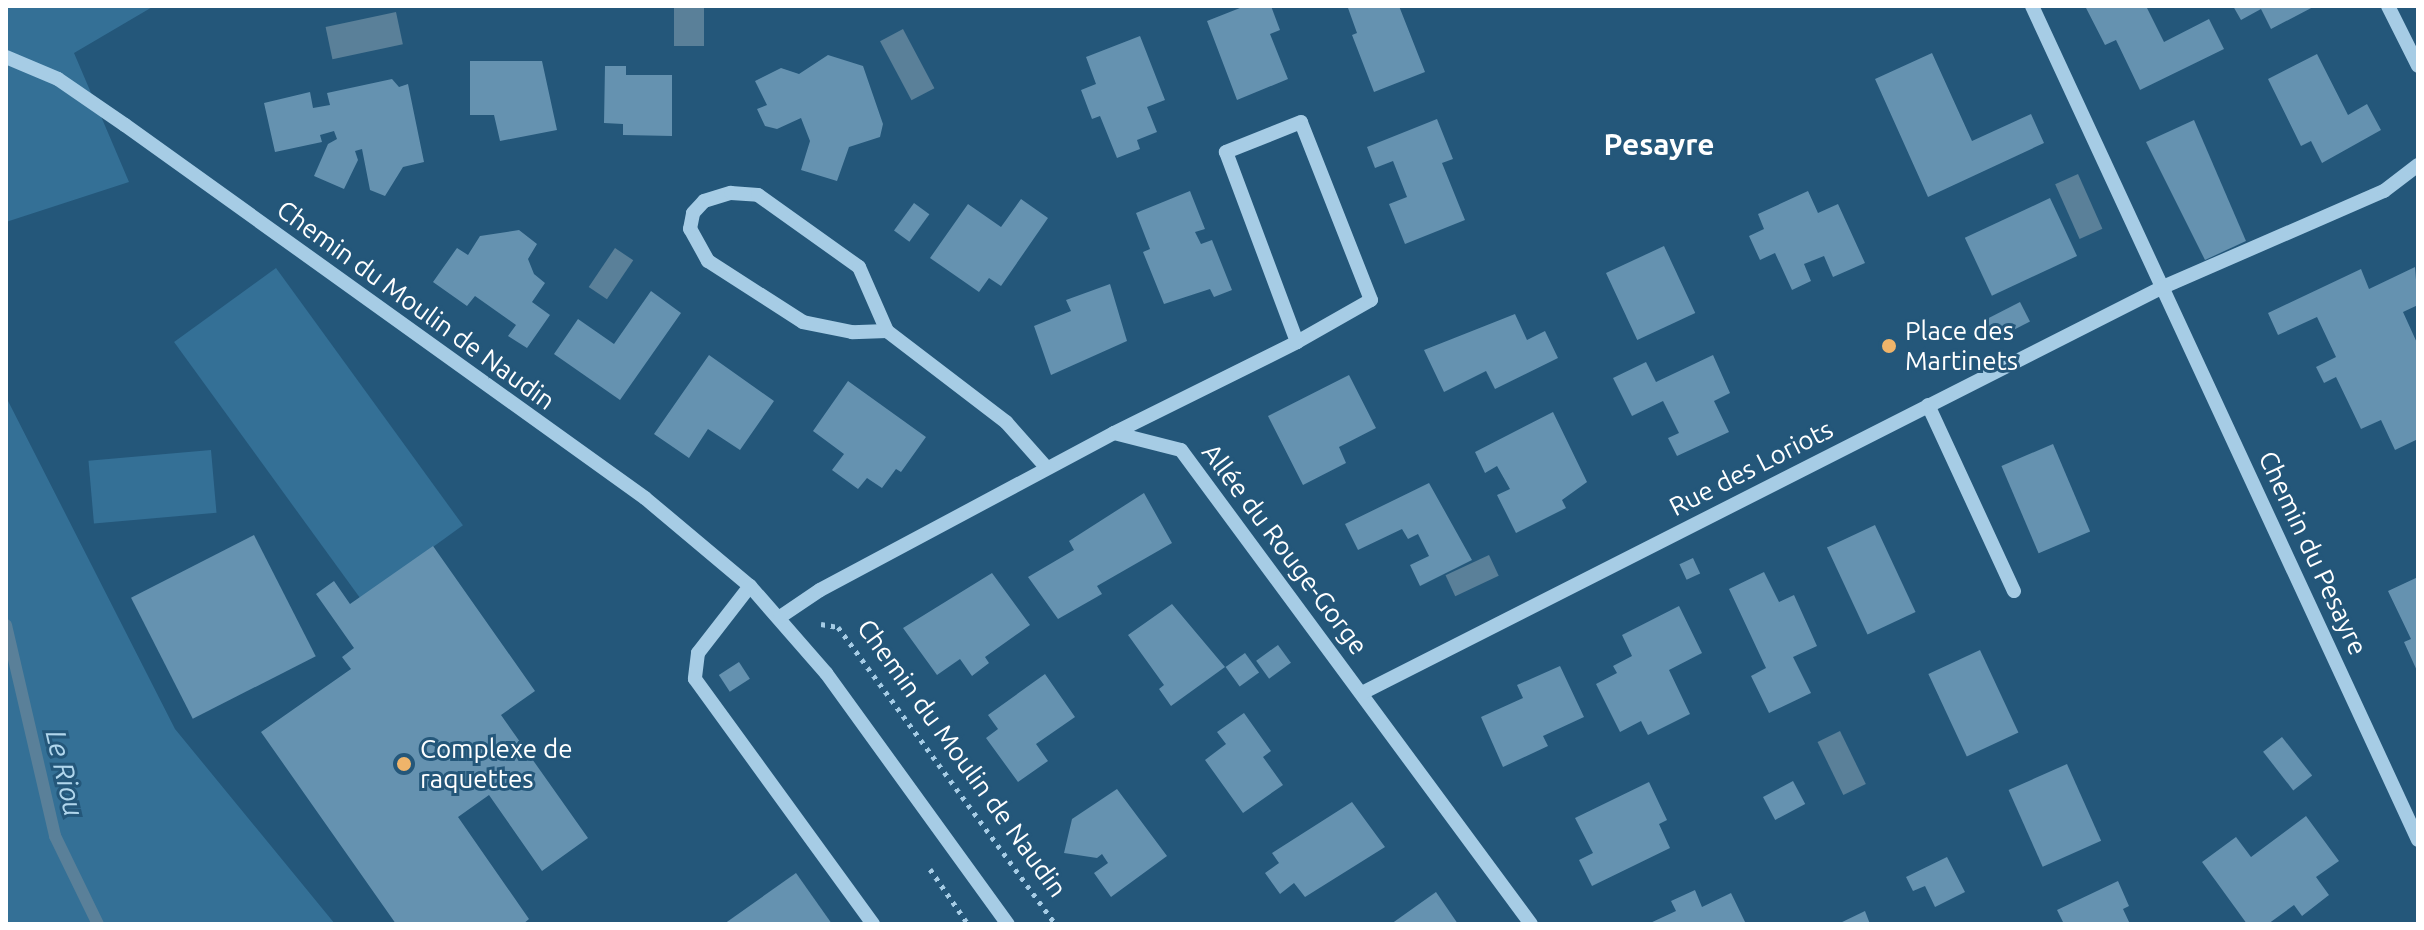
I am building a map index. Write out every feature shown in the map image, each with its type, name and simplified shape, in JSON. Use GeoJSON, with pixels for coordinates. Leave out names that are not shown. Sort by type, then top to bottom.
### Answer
{"type":"FeatureCollection","features":[{"type":"Feature","properties":{"kind":"street","name":"Chemin du Pesayre"},"geometry":{"type":"LineString","coordinates":[[2032,6],[2418,840]]}},
{"type":"Feature","properties":{"kind":"street"},"geometry":{"type":"LineString","coordinates":[[2388,6],[2418,66]]}},
{"type":"Feature","properties":{"kind":"street","name":"Chemin du Moulin de Naudin"},"geometry":{"type":"LineString","coordinates":[[6,57],[58,79],[138,134],[645,498],[750,586],[780,617],[1008,924]]}},
{"type":"Feature","properties":{"kind":"street"},"geometry":{"type":"LineString","coordinates":[[780,617],[1046,467],[1297,342],[1371,300],[1301,122],[1226,152],[1297,342]]}},
{"type":"Feature","properties":{"kind":"street"},"geometry":{"type":"LineString","coordinates":[[2163,287],[2384,191],[2418,165]]}},
{"type":"Feature","properties":{"kind":"street"},"geometry":{"type":"LineString","coordinates":[[887,331],[852,332],[803,322],[708,261],[690,229],[693,213],[704,201],[731,193],[758,195],[859,267],[887,331],[1006,422],[1046,467]]}},
{"type":"Feature","properties":{"kind":"street","name":"Rue des Loriots"},"geometry":{"type":"LineString","coordinates":[[1362,693],[2163,287]]}},
{"type":"Feature","properties":{"kind":"street"},"geometry":{"type":"LineString","coordinates":[[1928,405],[2014,591]]}},
{"type":"Feature","properties":{"kind":"street","name":"Allée du Rouge-Gorge"},"geometry":{"type":"LineString","coordinates":[[1114,433],[1181,450],[1531,924]]}},
{"type":"Feature","properties":{"kind":"street"},"geometry":{"type":"LineString","coordinates":[[750,586],[698,653],[695,679],[873,924]]}},
{"type":"Feature","properties":{"kind":"path","name":"Chemin du Moulin de Naudin"},"geometry":{"type":"LineString","coordinates":[[780,617],[838,627],[1055,924]]}},
{"type":"Feature","properties":{"kind":"shaded area"},"geometry":{"type":"Polygon","coordinates":[[[6,6],[154,6],[74,53],[129,182],[6,222],[6,6]]]}},
{"type":"Feature","properties":{"kind":"shaded area"},"geometry":{"type":"Polygon","coordinates":[[[674,6],[704,6],[704,46],[674,46],[674,6]]]}},
{"type":"Feature","properties":{"kind":"shaded area"},"geometry":{"type":"Polygon","coordinates":[[[396,12],[403,44],[332,59],[326,27],[396,12]]]}},
{"type":"Feature","properties":{"kind":"shaded area"},"geometry":{"type":"Polygon","coordinates":[[[903,29],[934,88],[911,100],[880,41],[903,29]]]}},
{"type":"Feature","properties":{"kind":"shaded area"},"geometry":{"type":"Polygon","coordinates":[[[2078,174],[2102,229],[2080,239],[2055,184],[2078,174]]]}},
{"type":"Feature","properties":{"kind":"shaded area"},"geometry":{"type":"Polygon","coordinates":[[[615,248],[633,260],[607,299],[589,287],[615,248]]]}},
{"type":"Feature","properties":{"kind":"shaded area"},"geometry":{"type":"Polygon","coordinates":[[[276,268],[463,525],[361,599],[174,342],[276,268]]]}},
{"type":"Feature","properties":{"kind":"shaded area"},"geometry":{"type":"Polygon","coordinates":[[[6,397],[175,729],[335,924],[6,924],[6,397]]]}},
{"type":"Feature","properties":{"kind":"shaded area"},"geometry":{"type":"Polygon","coordinates":[[[211,450],[216,513],[94,523],[88,461],[211,450]]]}},
{"type":"Feature","properties":{"kind":"shaded area"},"geometry":{"type":"Polygon","coordinates":[[[1489,555],[1499,576],[1455,596],[1445,575],[1489,555]]]}},
{"type":"Feature","properties":{"kind":"shaded area"},"geometry":{"type":"Polygon","coordinates":[[[1840,731],[1866,784],[1843,795],[1818,742],[1840,731]]]}},
{"type":"Feature","properties":{"kind":"building"},"geometry":{"type":"Polygon","coordinates":[[[1245,6],[1271,6],[1280,30],[1270,34],[1288,79],[1237,100],[1207,21],[1245,6]]]}},
{"type":"Feature","properties":{"kind":"building"},"geometry":{"type":"Polygon","coordinates":[[[1399,6],[1425,72],[1374,92],[1352,35],[1357,33],[1348,8],[1399,6]]]}},
{"type":"Feature","properties":{"kind":"building"},"geometry":{"type":"Polygon","coordinates":[[[2085,6],[2146,6],[2164,42],[2209,19],[2224,49],[2140,90],[2116,40],[2105,45],[2085,6]]]}},
{"type":"Feature","properties":{"kind":"building"},"geometry":{"type":"Polygon","coordinates":[[[2233,6],[2315,6],[2271,29],[2261,9],[2241,20],[2233,6]]]}},
{"type":"Feature","properties":{"kind":"building"},"geometry":{"type":"Polygon","coordinates":[[[1140,36],[1165,100],[1147,107],[1157,132],[1137,140],[1140,149],[1117,158],[1100,116],[1092,119],[1081,90],[1096,84],[1086,57],[1140,36]]]}},
{"type":"Feature","properties":{"kind":"building"},"geometry":{"type":"Polygon","coordinates":[[[1932,53],[1972,141],[2031,114],[2044,143],[1928,197],[1875,79],[1932,53]]]}},
{"type":"Feature","properties":{"kind":"building"},"geometry":{"type":"Polygon","coordinates":[[[2317,54],[2348,115],[2367,104],[2381,130],[2322,163],[2311,141],[2301,146],[2268,79],[2317,54]]]}},
{"type":"Feature","properties":{"kind":"building"},"geometry":{"type":"Polygon","coordinates":[[[828,55],[863,66],[883,124],[880,137],[849,147],[837,181],[801,170],[810,141],[801,118],[777,129],[765,126],[757,109],[767,105],[755,81],[781,68],[799,74],[828,55]]]}},
{"type":"Feature","properties":{"kind":"building"},"geometry":{"type":"Polygon","coordinates":[[[470,61],[542,61],[557,130],[500,141],[494,115],[470,115],[470,61]]]}},
{"type":"Feature","properties":{"kind":"building"},"geometry":{"type":"Polygon","coordinates":[[[605,66],[626,66],[626,75],[672,75],[672,136],[623,135],[623,124],[604,123],[605,66]]]}},
{"type":"Feature","properties":{"kind":"building"},"geometry":{"type":"Polygon","coordinates":[[[392,79],[399,87],[408,84],[424,162],[403,167],[385,196],[370,190],[362,149],[355,151],[358,160],[344,189],[314,176],[328,144],[337,139],[334,131],[320,135],[322,142],[275,152],[264,103],[310,92],[313,108],[330,105],[327,93],[392,79]]]}},
{"type":"Feature","properties":{"kind":"building"},"geometry":{"type":"Polygon","coordinates":[[[1437,119],[1453,159],[1442,163],[1465,220],[1405,244],[1389,204],[1407,197],[1393,161],[1375,168],[1367,147],[1437,119]]]}},
{"type":"Feature","properties":{"kind":"building"},"geometry":{"type":"Polygon","coordinates":[[[2194,120],[2246,241],[2205,260],[2146,142],[2194,120]]]}},
{"type":"Feature","properties":{"kind":"building"},"geometry":{"type":"Polygon","coordinates":[[[1190,191],[1205,229],[1195,232],[1201,244],[1212,240],[1232,290],[1214,297],[1210,289],[1164,304],[1143,252],[1150,249],[1136,213],[1190,191]]]}},
{"type":"Feature","properties":{"kind":"building"},"geometry":{"type":"Polygon","coordinates":[[[1808,191],[1818,213],[1838,204],[1865,263],[1833,277],[1824,256],[1804,264],[1811,281],[1792,290],[1775,253],[1760,260],[1749,236],[1764,229],[1758,214],[1808,191]]]}},
{"type":"Feature","properties":{"kind":"building"},"geometry":{"type":"Polygon","coordinates":[[[2050,198],[2077,256],[1992,296],[1965,238],[2050,198]]]}},
{"type":"Feature","properties":{"kind":"building"},"geometry":{"type":"Polygon","coordinates":[[[1021,199],[1048,218],[1001,286],[989,278],[979,292],[930,258],[968,204],[1001,227],[1021,199]]]}},
{"type":"Feature","properties":{"kind":"building"},"geometry":{"type":"Polygon","coordinates":[[[914,203],[929,214],[909,242],[894,231],[914,203]]]}},
{"type":"Feature","properties":{"kind":"building"},"geometry":{"type":"Polygon","coordinates":[[[519,230],[537,244],[528,259],[534,274],[545,283],[532,302],[550,315],[527,348],[508,336],[516,325],[475,296],[467,306],[433,282],[457,248],[468,255],[480,236],[519,230]]]}},
{"type":"Feature","properties":{"kind":"building"},"geometry":{"type":"Polygon","coordinates":[[[1664,246],[1695,313],[1637,340],[1606,273],[1664,246]]]}},
{"type":"Feature","properties":{"kind":"building"},"geometry":{"type":"Polygon","coordinates":[[[2415,267],[2418,305],[2403,312],[2418,345],[2418,439],[2395,450],[2381,420],[2361,429],[2336,377],[2324,383],[2316,367],[2336,357],[2317,317],[2278,335],[2268,313],[2361,269],[2369,289],[2415,267]]]}},
{"type":"Feature","properties":{"kind":"building"},"geometry":{"type":"Polygon","coordinates":[[[1110,284],[1127,341],[1051,375],[1034,326],[1071,311],[1066,300],[1110,284]]]}},
{"type":"Feature","properties":{"kind":"building"},"geometry":{"type":"Polygon","coordinates":[[[651,291],[681,313],[620,400],[554,354],[578,319],[614,344],[651,291]]]}},
{"type":"Feature","properties":{"kind":"building"},"geometry":{"type":"Polygon","coordinates":[[[2020,302],[2030,322],[1994,340],[1984,320],[2020,302]]]}},
{"type":"Feature","properties":{"kind":"building"},"geometry":{"type":"Polygon","coordinates":[[[1515,314],[1527,340],[1545,331],[1558,358],[1495,389],[1486,371],[1444,392],[1424,350],[1515,314]]]}},
{"type":"Feature","properties":{"kind":"building"},"geometry":{"type":"Polygon","coordinates":[[[709,355],[774,401],[740,450],[708,429],[689,458],[654,434],[709,355]]]}},
{"type":"Feature","properties":{"kind":"building"},"geometry":{"type":"Polygon","coordinates":[[[1713,355],[1730,393],[1714,401],[1729,432],[1677,456],[1668,438],[1679,433],[1663,401],[1632,416],[1613,378],[1646,362],[1656,382],[1713,355]]]}},
{"type":"Feature","properties":{"kind":"building"},"geometry":{"type":"Polygon","coordinates":[[[1349,375],[1376,428],[1339,447],[1346,463],[1303,485],[1268,416],[1349,375]]]}},
{"type":"Feature","properties":{"kind":"building"},"geometry":{"type":"Polygon","coordinates":[[[848,381],[926,437],[901,472],[896,469],[882,488],[867,478],[858,489],[832,470],[844,454],[813,431],[848,381]]]}},
{"type":"Feature","properties":{"kind":"building"},"geometry":{"type":"Polygon","coordinates":[[[1553,412],[1587,482],[1562,500],[1566,508],[1516,533],[1497,495],[1510,489],[1497,466],[1485,473],[1475,452],[1553,412]]]}},
{"type":"Feature","properties":{"kind":"building"},"geometry":{"type":"Polygon","coordinates":[[[2053,444],[2090,531],[2039,553],[2001,466],[2053,444]]]}},
{"type":"Feature","properties":{"kind":"building"},"geometry":{"type":"Polygon","coordinates":[[[1429,483],[1472,560],[1420,586],[1410,565],[1429,556],[1418,534],[1408,539],[1402,529],[1358,550],[1345,524],[1429,483]]]}},
{"type":"Feature","properties":{"kind":"building"},"geometry":{"type":"Polygon","coordinates":[[[1144,493],[1172,543],[1097,586],[1102,594],[1058,619],[1028,577],[1074,550],[1069,541],[1144,493]]]}},
{"type":"Feature","properties":{"kind":"building"},"geometry":{"type":"Polygon","coordinates":[[[1875,525],[1916,612],[1868,634],[1827,547],[1875,525]]]}},
{"type":"Feature","properties":{"kind":"building"},"geometry":{"type":"Polygon","coordinates":[[[254,535],[316,656],[193,719],[131,598],[254,535]]]}},
{"type":"Feature","properties":{"kind":"building","name":"Complexe de raquettes"},"geometry":{"type":"Polygon","coordinates":[[[433,546],[535,691],[501,715],[588,838],[542,871],[489,795],[458,817],[529,919],[523,924],[396,924],[261,732],[351,669],[342,657],[354,648],[316,594],[334,581],[350,604],[433,546]]]}},
{"type":"Feature","properties":{"kind":"building"},"geometry":{"type":"Polygon","coordinates":[[[1693,558],[1700,573],[1687,580],[1679,564],[1693,558]]]}},
{"type":"Feature","properties":{"kind":"building"},"geometry":{"type":"Polygon","coordinates":[[[1764,572],[1779,602],[1794,595],[1817,646],[1793,657],[1811,693],[1769,713],[1751,676],[1766,668],[1729,589],[1764,572]]]}},
{"type":"Feature","properties":{"kind":"building"},"geometry":{"type":"Polygon","coordinates":[[[992,573],[1030,625],[985,657],[989,663],[972,676],[960,659],[937,675],[903,628],[992,573]]]}},
{"type":"Feature","properties":{"kind":"building"},"geometry":{"type":"Polygon","coordinates":[[[2418,577],[2418,673],[2404,642],[2411,639],[2388,591],[2418,577]]]}},
{"type":"Feature","properties":{"kind":"building"},"geometry":{"type":"Polygon","coordinates":[[[1172,604],[1225,667],[1171,706],[1159,689],[1164,685],[1128,635],[1172,604]]]}},
{"type":"Feature","properties":{"kind":"building"},"geometry":{"type":"Polygon","coordinates":[[[1679,606],[1702,653],[1669,670],[1690,714],[1648,735],[1641,721],[1620,732],[1596,684],[1617,673],[1613,666],[1632,656],[1622,635],[1679,606]]]}},
{"type":"Feature","properties":{"kind":"building"},"geometry":{"type":"Polygon","coordinates":[[[1278,645],[1291,663],[1269,679],[1256,661],[1278,645]]]}},
{"type":"Feature","properties":{"kind":"building"},"geometry":{"type":"Polygon","coordinates":[[[1980,650],[2018,732],[1967,757],[1928,674],[1980,650]]]}},
{"type":"Feature","properties":{"kind":"building"},"geometry":{"type":"Polygon","coordinates":[[[1245,653],[1259,672],[1240,687],[1226,667],[1245,653]]]}},
{"type":"Feature","properties":{"kind":"building"},"geometry":{"type":"Polygon","coordinates":[[[739,662],[750,679],[730,692],[719,675],[739,662]]]}},
{"type":"Feature","properties":{"kind":"building"},"geometry":{"type":"Polygon","coordinates":[[[1560,666],[1584,717],[1543,736],[1548,746],[1503,767],[1481,717],[1523,698],[1517,685],[1560,666]]]}},
{"type":"Feature","properties":{"kind":"building"},"geometry":{"type":"Polygon","coordinates":[[[1045,674],[1075,717],[1036,744],[1048,761],[1018,782],[986,738],[998,729],[988,715],[1045,674]]]}},
{"type":"Feature","properties":{"kind":"building"},"geometry":{"type":"Polygon","coordinates":[[[1244,713],[1271,751],[1263,757],[1283,785],[1243,813],[1205,760],[1226,744],[1217,732],[1244,713]]]}},
{"type":"Feature","properties":{"kind":"building"},"geometry":{"type":"Polygon","coordinates":[[[2282,737],[2312,776],[2293,790],[2263,752],[2282,737]]]}},
{"type":"Feature","properties":{"kind":"building"},"geometry":{"type":"Polygon","coordinates":[[[2067,764],[2101,841],[2043,867],[2009,790],[2067,764]]]}},
{"type":"Feature","properties":{"kind":"building"},"geometry":{"type":"Polygon","coordinates":[[[1793,781],[1805,804],[1775,820],[1763,797],[1793,781]]]}},
{"type":"Feature","properties":{"kind":"building"},"geometry":{"type":"Polygon","coordinates":[[[1649,782],[1667,820],[1659,824],[1670,848],[1592,886],[1579,860],[1593,853],[1575,818],[1649,782]]]}},
{"type":"Feature","properties":{"kind":"building"},"geometry":{"type":"Polygon","coordinates":[[[1117,789],[1167,856],[1111,897],[1094,873],[1108,863],[1102,854],[1097,858],[1064,853],[1072,819],[1117,789]]]}},
{"type":"Feature","properties":{"kind":"building"},"geometry":{"type":"Polygon","coordinates":[[[1352,802],[1385,847],[1305,897],[1294,883],[1280,894],[1265,873],[1279,863],[1272,853],[1352,802]]]}},
{"type":"Feature","properties":{"kind":"building"},"geometry":{"type":"Polygon","coordinates":[[[2306,816],[2339,861],[2316,877],[2329,895],[2302,916],[2294,905],[2268,924],[2247,924],[2202,862],[2236,837],[2251,857],[2306,816]]]}},
{"type":"Feature","properties":{"kind":"building"},"geometry":{"type":"Polygon","coordinates":[[[1947,857],[1965,892],[1935,907],[1925,886],[1913,891],[1906,877],[1947,857]]]}},
{"type":"Feature","properties":{"kind":"building"},"geometry":{"type":"Polygon","coordinates":[[[796,873],[832,924],[724,924],[796,873]]]}},
{"type":"Feature","properties":{"kind":"building"},"geometry":{"type":"Polygon","coordinates":[[[2118,881],[2129,906],[2123,909],[2130,924],[2064,924],[2057,910],[2118,881]]]}},
{"type":"Feature","properties":{"kind":"building"},"geometry":{"type":"Polygon","coordinates":[[[1695,890],[1702,907],[1731,893],[1746,924],[1648,924],[1676,911],[1671,901],[1695,890]]]}},
{"type":"Feature","properties":{"kind":"building"},"geometry":{"type":"Polygon","coordinates":[[[1436,892],[1458,924],[1391,924],[1436,892]]]}},
{"type":"Feature","properties":{"kind":"building"},"geometry":{"type":"Polygon","coordinates":[[[1865,911],[1870,924],[1838,924],[1865,911]]]}},
{"type":"Feature","properties":{"kind":"waterway","name":"Le Riou"},"geometry":{"type":"LineString","coordinates":[[6,625],[55,836],[98,924]]}},
{"type":"Feature","properties":{"kind":"place","name":"Place des Martinets"},"geometry":{"type":"Point","coordinates":[1889,346]}},
{"type":"Feature","properties":{"kind":"place","name":"Complexe de raquettes"},"geometry":{"type":"Point","coordinates":[404,764]}},
{"type":"Feature","properties":{"kind":"district","name":"Pesayre"},"geometry":{"type":"Point","coordinates":[1659,144]}}]}
